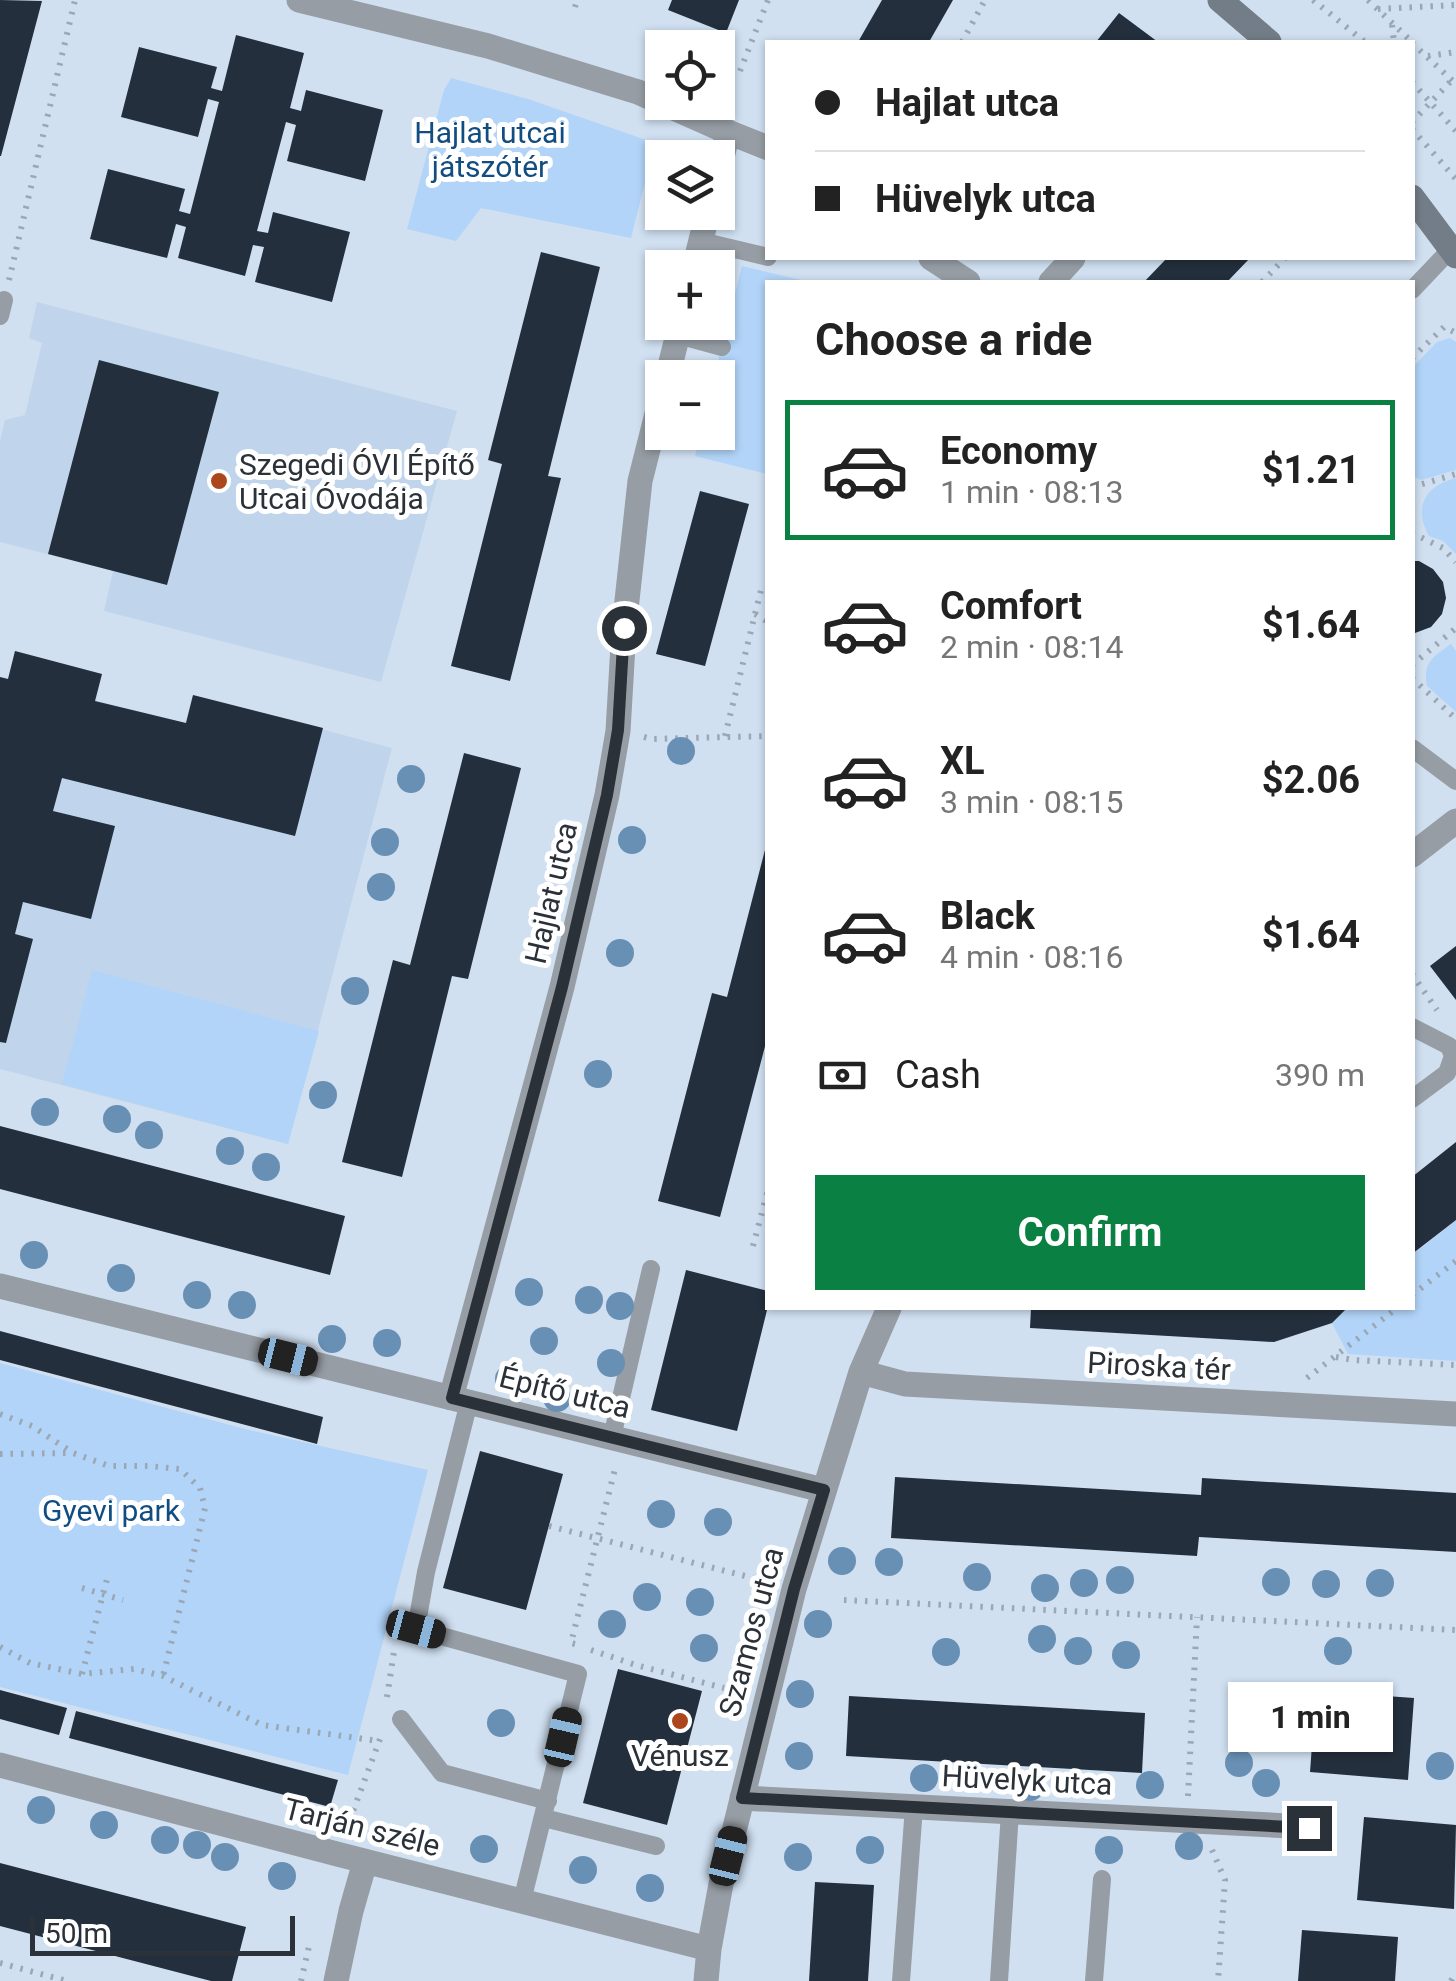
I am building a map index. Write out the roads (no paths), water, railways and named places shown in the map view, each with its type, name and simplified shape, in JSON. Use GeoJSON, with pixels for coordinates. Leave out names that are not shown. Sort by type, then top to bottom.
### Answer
{"type":"FeatureCollection","features":[{"type":"Feature","properties":{"kind":"street"},"geometry":{"type":"LineString","coordinates":[[299,0],[506,52],[638,92],[765,147]]}},
{"type":"Feature","properties":{"kind":"street"},"geometry":{"type":"LineString","coordinates":[[1220,0],[1267,40]]}},
{"type":"Feature","properties":{"kind":"street"},"geometry":{"type":"LineString","coordinates":[[726,140],[728,132]]}},
{"type":"Feature","properties":{"kind":"street"},"geometry":{"type":"LineString","coordinates":[[1415,200],[1453,252]]}},
{"type":"Feature","properties":{"kind":"street"},"geometry":{"type":"LineString","coordinates":[[699,250],[704,230]]}},
{"type":"Feature","properties":{"kind":"street"},"geometry":{"type":"LineString","coordinates":[[934,260],[965,280]]}},
{"type":"Feature","properties":{"kind":"street"},"geometry":{"type":"LineString","coordinates":[[1053,280],[1071,260]]}},
{"type":"Feature","properties":{"kind":"street","name":"Hajlat utca"},"geometry":{"type":"LineString","coordinates":[[460,1400],[607,795],[618,730],[624,628],[640,481],[648,450]]}},
{"type":"Feature","properties":{"kind":"street"},"geometry":{"type":"LineString","coordinates":[[1415,852],[1456,821]]}},
{"type":"Feature","properties":{"kind":"street","name":"Építő utca"},"geometry":{"type":"LineString","coordinates":[[0,1286],[824,1490]]}},
{"type":"Feature","properties":{"kind":"street","name":"Szamos utca"},"geometry":{"type":"LineString","coordinates":[[706,1981],[721,1884],[794,1589],[861,1372],[888,1310]]}},
{"type":"Feature","properties":{"kind":"street","name":"Piroska tér"},"geometry":{"type":"LineString","coordinates":[[861,1372],[905,1384],[1456,1414]]}},
{"type":"Feature","properties":{"kind":"street","name":"Tarján széle"},"geometry":{"type":"LineString","coordinates":[[0,1765],[709,1948]]}},
{"type":"Feature","properties":{"kind":"street","name":"Hüvelyk utca"},"geometry":{"type":"LineString","coordinates":[[742,1798],[1309,1828]]}},
{"type":"Feature","properties":{"kind":"street"},"geometry":{"type":"LineString","coordinates":[[336,1981],[365,1862]]}},
{"type":"Feature","properties":{"kind":"lane"},"geometry":{"type":"LineString","coordinates":[[701,241],[765,256]]}},
{"type":"Feature","properties":{"kind":"lane"},"geometry":{"type":"LineString","coordinates":[[1415,287],[1453,252]]}},
{"type":"Feature","properties":{"kind":"lane"},"geometry":{"type":"LineString","coordinates":[[704,340],[722,348]]}},
{"type":"Feature","properties":{"kind":"lane"},"geometry":{"type":"LineString","coordinates":[[1415,750],[1456,781]]}},
{"type":"Feature","properties":{"kind":"lane"},"geometry":{"type":"LineString","coordinates":[[1415,1029],[1449,1046],[1453,1056],[1447,1073],[1415,1097]]}},
{"type":"Feature","properties":{"kind":"lane"},"geometry":{"type":"LineString","coordinates":[[617,1438],[652,1269]]}},
{"type":"Feature","properties":{"kind":"lane"},"geometry":{"type":"LineString","coordinates":[[460,1400],[416,1629],[578,1674],[522,1902]]}},
{"type":"Feature","properties":{"kind":"lane"},"geometry":{"type":"LineString","coordinates":[[392,1721],[442,1773],[656,1846]]}},
{"type":"Feature","properties":{"kind":"lane"},"geometry":{"type":"LineString","coordinates":[[901,1981],[914,1807]]}},
{"type":"Feature","properties":{"kind":"lane"},"geometry":{"type":"LineString","coordinates":[[999,1981],[1010,1812]]}},
{"type":"Feature","properties":{"kind":"lane"},"geometry":{"type":"LineString","coordinates":[[1094,1981],[1102,1879]]}},
{"type":"Feature","properties":{"kind":"place","name":"Szegedi ÓVI Építő Utcai Óvodája"},"geometry":{"type":"Point","coordinates":[219,481]}},
{"type":"Feature","properties":{"kind":"place","name":"Vénusz"},"geometry":{"type":"Point","coordinates":[680,1721]}},
{"type":"Feature","properties":{"kind":"park label","name":"Hajlat utcai játszótér"},"geometry":{"type":"Point","coordinates":[490,149]}},
{"type":"Feature","properties":{"kind":"park label","name":"Gyevi park"},"geometry":{"type":"Point","coordinates":[111,1510]}}]}
